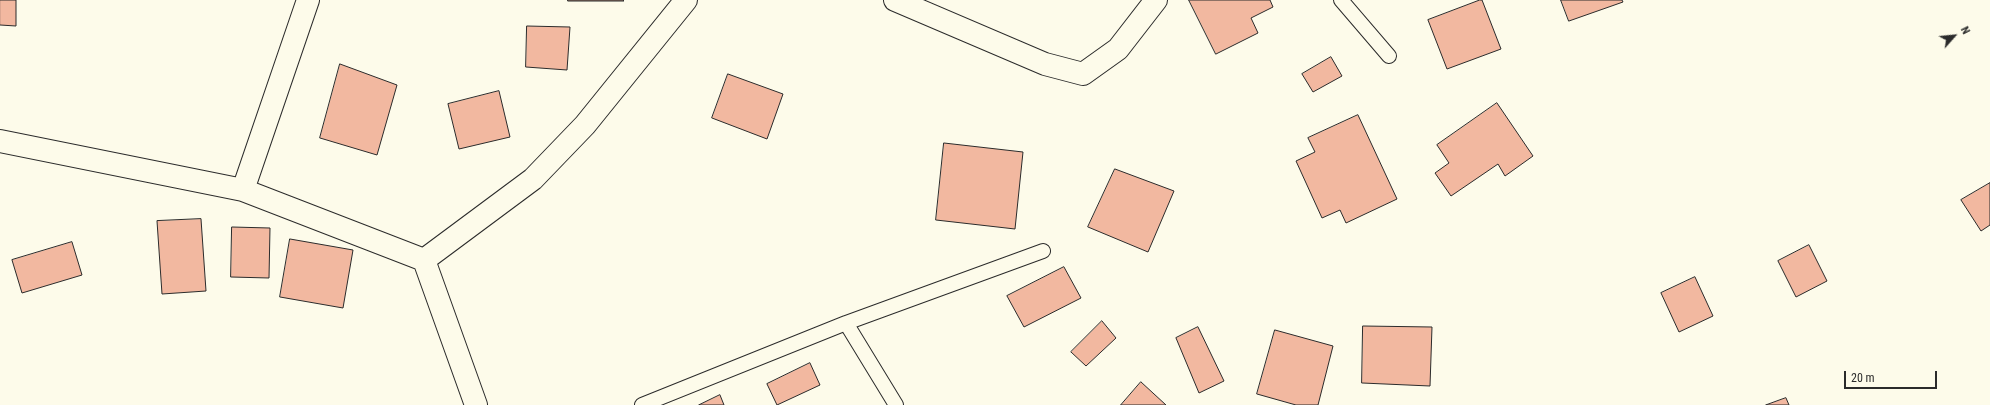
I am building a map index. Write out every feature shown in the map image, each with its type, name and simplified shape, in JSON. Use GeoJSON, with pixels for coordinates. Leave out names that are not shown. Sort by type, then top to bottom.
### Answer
{"type":"FeatureCollection","features":[{"type":"Feature","properties":{"kind":"street"},"geometry":{"type":"LineString","coordinates":[[243,190],[308,0]]}},
{"type":"Feature","properties":{"kind":"street"},"geometry":{"type":"LineString","coordinates":[[424,260],[533,178],[585,125],[686,0]]}},
{"type":"Feature","properties":{"kind":"street"},"geometry":{"type":"LineString","coordinates":[[895,0],[1045,64],[1083,74],[1118,49],[1156,0]]}},
{"type":"Feature","properties":{"kind":"street"},"geometry":{"type":"LineString","coordinates":[[0,140],[243,190],[424,260],[476,405]]}},
{"type":"Feature","properties":{"kind":"lane"},"geometry":{"type":"LineString","coordinates":[[1341,0],[1389,56]]}},
{"type":"Feature","properties":{"kind":"lane"},"geometry":{"type":"LineString","coordinates":[[642,405],[846,323],[1043,251]]}},
{"type":"Feature","properties":{"kind":"lane"},"geometry":{"type":"LineString","coordinates":[[846,323],[896,405]]}},
{"type":"Feature","properties":{"kind":"building"},"geometry":{"type":"Polygon","coordinates":[[[0,0],[16,0],[16,26],[0,25],[0,0]]]}},
{"type":"Feature","properties":{"kind":"building"},"geometry":{"type":"Polygon","coordinates":[[[623,0],[624,1],[568,1],[623,0]]]}},
{"type":"Feature","properties":{"kind":"building"},"geometry":{"type":"Polygon","coordinates":[[[1189,0],[1270,0],[1273,7],[1251,18],[1258,33],[1216,54],[1189,0]]]}},
{"type":"Feature","properties":{"kind":"building"},"geometry":{"type":"Polygon","coordinates":[[[1482,0],[1501,49],[1447,69],[1428,20],[1482,0]]]}},
{"type":"Feature","properties":{"kind":"building"},"geometry":{"type":"Polygon","coordinates":[[[1561,0],[1622,0],[1623,2],[1569,21],[1561,0]]]}},
{"type":"Feature","properties":{"kind":"building"},"geometry":{"type":"Polygon","coordinates":[[[527,26],[570,27],[567,70],[526,67],[527,26]]]}},
{"type":"Feature","properties":{"kind":"building"},"geometry":{"type":"Polygon","coordinates":[[[1331,57],[1342,76],[1313,92],[1302,74],[1331,57]]]}},
{"type":"Feature","properties":{"kind":"building"},"geometry":{"type":"Polygon","coordinates":[[[340,64],[397,85],[377,155],[320,138],[340,64]]]}},
{"type":"Feature","properties":{"kind":"building"},"geometry":{"type":"Polygon","coordinates":[[[728,74],[783,94],[767,139],[712,118],[728,74]]]}},
{"type":"Feature","properties":{"kind":"building"},"geometry":{"type":"Polygon","coordinates":[[[499,91],[510,137],[459,149],[448,104],[499,91]]]}},
{"type":"Feature","properties":{"kind":"building"},"geometry":{"type":"Polygon","coordinates":[[[1497,103],[1533,156],[1505,176],[1498,164],[1451,196],[1435,173],[1449,163],[1437,145],[1497,103]]]}},
{"type":"Feature","properties":{"kind":"building"},"geometry":{"type":"Polygon","coordinates":[[[1358,115],[1397,199],[1346,223],[1340,210],[1322,218],[1296,161],[1315,152],[1308,138],[1358,115]]]}},
{"type":"Feature","properties":{"kind":"building"},"geometry":{"type":"Polygon","coordinates":[[[944,143],[1023,152],[1015,229],[936,220],[944,143]]]}},
{"type":"Feature","properties":{"kind":"building"},"geometry":{"type":"Polygon","coordinates":[[[1115,169],[1174,191],[1148,252],[1088,227],[1115,169]]]}},
{"type":"Feature","properties":{"kind":"building"},"geometry":{"type":"Polygon","coordinates":[[[1990,183],[1990,225],[1981,231],[1961,200],[1990,183]]]}},
{"type":"Feature","properties":{"kind":"building"},"geometry":{"type":"Polygon","coordinates":[[[201,219],[206,291],[162,294],[157,221],[201,219]]]}},
{"type":"Feature","properties":{"kind":"building"},"geometry":{"type":"Polygon","coordinates":[[[232,227],[270,228],[269,278],[231,277],[232,227]]]}},
{"type":"Feature","properties":{"kind":"building"},"geometry":{"type":"Polygon","coordinates":[[[290,239],[353,250],[343,308],[280,297],[290,239]]]}},
{"type":"Feature","properties":{"kind":"building"},"geometry":{"type":"Polygon","coordinates":[[[72,242],[82,275],[22,293],[12,260],[72,242]]]}},
{"type":"Feature","properties":{"kind":"building"},"geometry":{"type":"Polygon","coordinates":[[[1809,245],[1827,281],[1796,297],[1778,261],[1809,245]]]}},
{"type":"Feature","properties":{"kind":"building"},"geometry":{"type":"Polygon","coordinates":[[[1064,267],[1081,298],[1024,327],[1007,296],[1064,267]]]}},
{"type":"Feature","properties":{"kind":"building"},"geometry":{"type":"Polygon","coordinates":[[[1695,277],[1713,316],[1679,332],[1661,293],[1695,277]]]}},
{"type":"Feature","properties":{"kind":"building"},"geometry":{"type":"Polygon","coordinates":[[[1102,321],[1116,338],[1086,366],[1071,352],[1102,321]]]}},
{"type":"Feature","properties":{"kind":"building"},"geometry":{"type":"Polygon","coordinates":[[[1363,326],[1432,327],[1430,386],[1362,383],[1363,326]]]}},
{"type":"Feature","properties":{"kind":"building"},"geometry":{"type":"Polygon","coordinates":[[[1198,327],[1224,381],[1199,393],[1176,338],[1198,327]]]}},
{"type":"Feature","properties":{"kind":"building"},"geometry":{"type":"Polygon","coordinates":[[[1275,330],[1333,346],[1318,405],[1296,405],[1257,394],[1275,330]]]}},
{"type":"Feature","properties":{"kind":"building"},"geometry":{"type":"Polygon","coordinates":[[[810,363],[820,385],[777,405],[767,384],[810,363]]]}},
{"type":"Feature","properties":{"kind":"building"},"geometry":{"type":"Polygon","coordinates":[[[1141,382],[1166,405],[1121,405],[1141,382]]]}},
{"type":"Feature","properties":{"kind":"building"},"geometry":{"type":"Polygon","coordinates":[[[720,395],[724,405],[699,405],[720,395]]]}},
{"type":"Feature","properties":{"kind":"building"},"geometry":{"type":"Polygon","coordinates":[[[1786,398],[1789,405],[1766,405],[1786,398]]]}}]}
